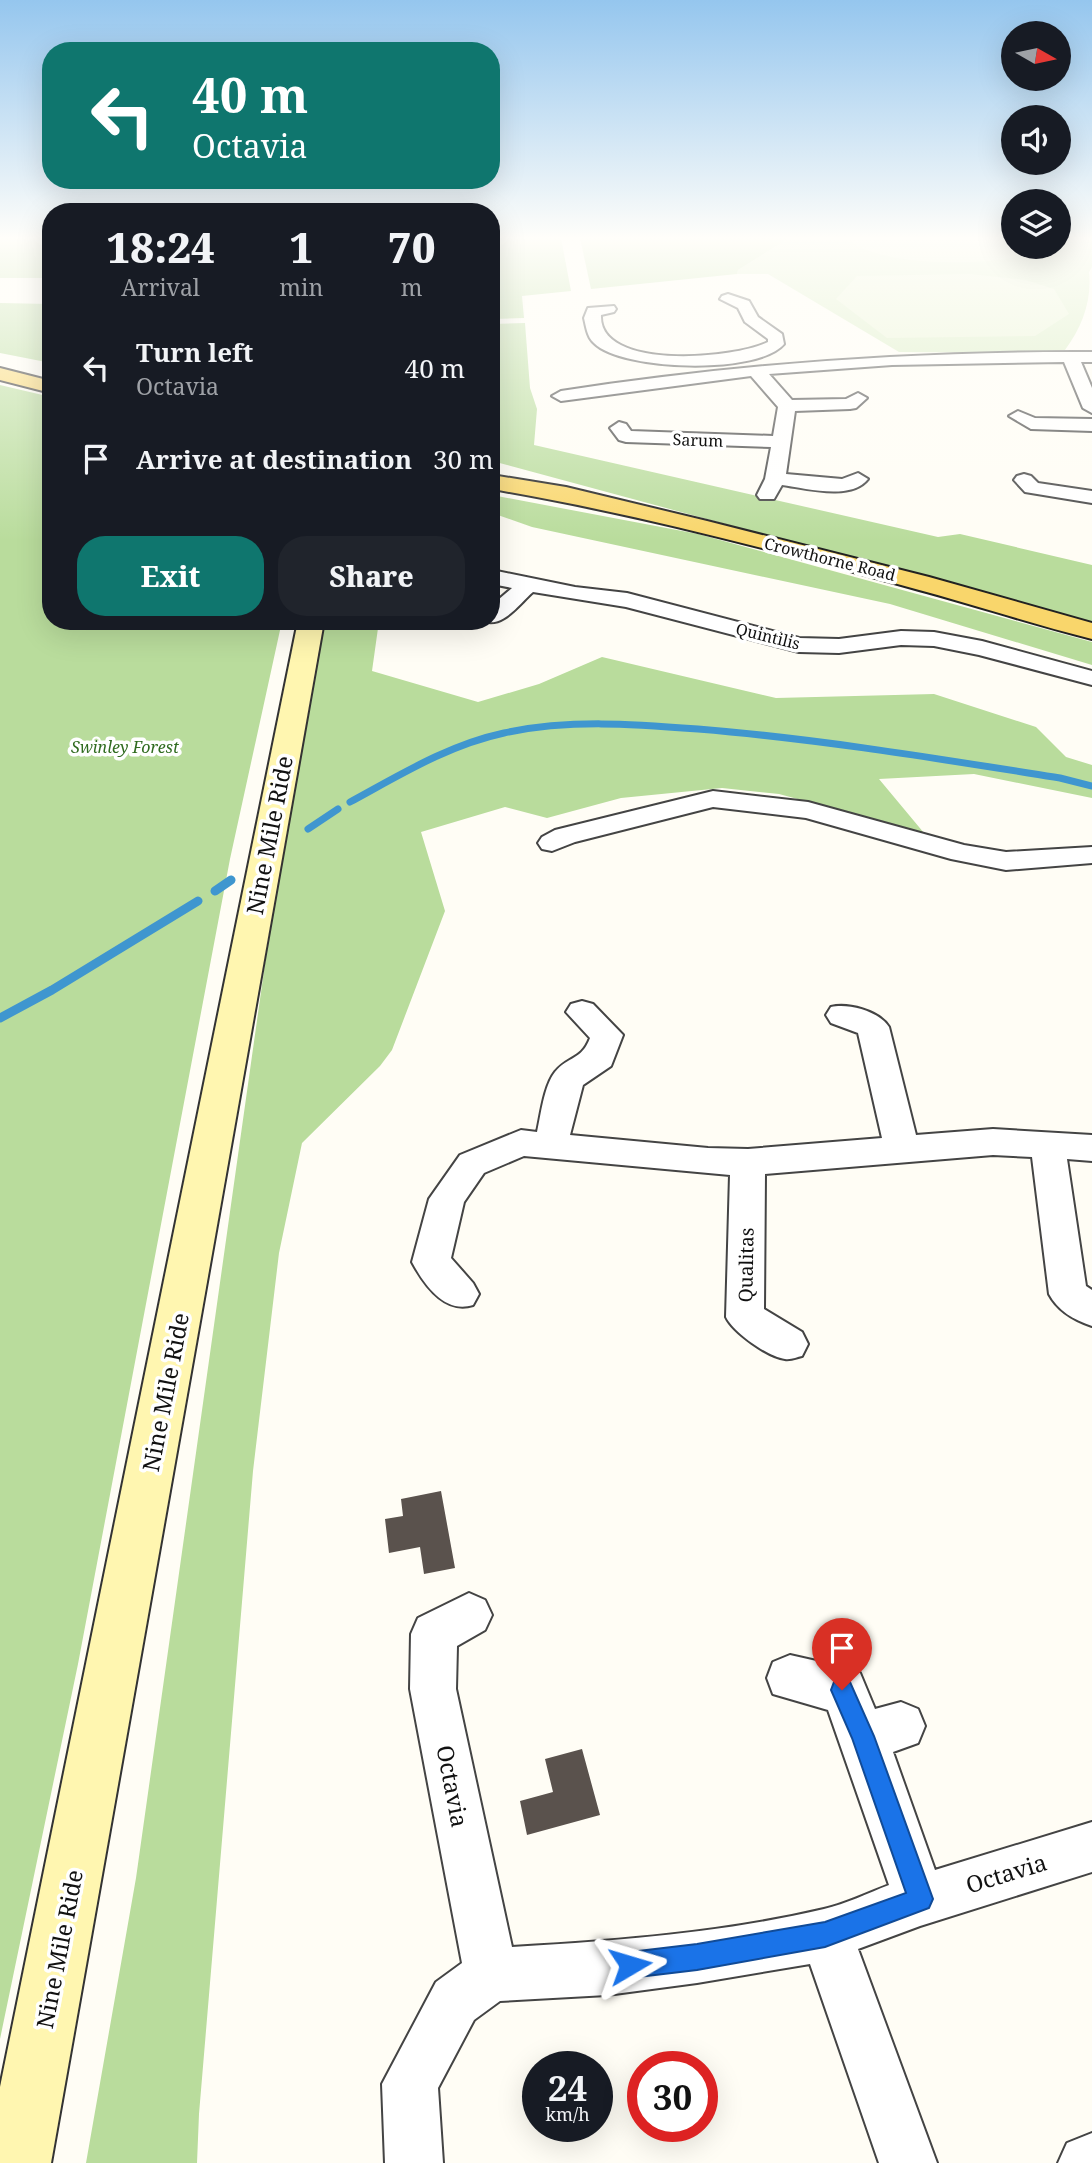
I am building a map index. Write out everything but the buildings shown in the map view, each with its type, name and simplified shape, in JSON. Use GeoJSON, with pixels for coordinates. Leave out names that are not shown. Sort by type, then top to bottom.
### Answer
{"type":"FeatureCollection","features":[{"type":"Feature","properties":{"kind":"main road"},"geometry":{"type":"LineString","coordinates":[[0,361],[42,371]]}},
{"type":"Feature","properties":{"kind":"main road"},"geometry":{"type":"LineString","coordinates":[[0,374],[42,385]]}},
{"type":"Feature","properties":{"kind":"main road","name":"Crowthorne Road"},"geometry":{"type":"LineString","coordinates":[[500,472],[525,478],[566,494]]}},
{"type":"Feature","properties":{"kind":"main road","name":"Crowthorne Road"},"geometry":{"type":"LineString","coordinates":[[500,483],[566,494],[920,582],[1092,631]]}},
{"type":"Feature","properties":{"kind":"main road","name":"Nine Mile Ride"},"geometry":{"type":"LineString","coordinates":[[18,2163],[310,630]]}},
{"type":"Feature","properties":{"kind":"street"},"geometry":{"type":"LineString","coordinates":[[599,339],[615,349],[638,354],[691,361],[723,361],[768,351],[776,344],[776,339]]}},
{"type":"Feature","properties":{"kind":"street"},"geometry":{"type":"LineString","coordinates":[[638,354],[632,366],[634,375],[643,384]]}},
{"type":"Feature","properties":{"kind":"street"},"geometry":{"type":"LineString","coordinates":[[1070,357],[1090,398]]}},
{"type":"Feature","properties":{"kind":"street"},"geometry":{"type":"LineString","coordinates":[[561,396],[756,371],[895,360],[1092,357]]}},
{"type":"Feature","properties":{"kind":"street"},"geometry":{"type":"LineString","coordinates":[[756,371],[787,405],[850,404],[858,398]]}},
{"type":"Feature","properties":{"kind":"street"},"geometry":{"type":"LineString","coordinates":[[787,405],[771,487],[844,485],[858,479]]}},
{"type":"Feature","properties":{"kind":"street"},"geometry":{"type":"LineString","coordinates":[[1018,415],[1031,422],[1092,425]]}},
{"type":"Feature","properties":{"kind":"street","name":"Sarum"},"geometry":{"type":"LineString","coordinates":[[619,428],[626,436],[780,442]]}},
{"type":"Feature","properties":{"kind":"street"},"geometry":{"type":"LineString","coordinates":[[1024,480],[1032,488],[1092,497]]}},
{"type":"Feature","properties":{"kind":"street","name":"Quintilis"},"geometry":{"type":"LineString","coordinates":[[500,579],[527,586],[626,600],[799,645],[839,646],[901,638],[934,639],[982,648],[1092,678]]}},
{"type":"Feature","properties":{"kind":"street"},"geometry":{"type":"LineString","coordinates":[[500,615],[527,586]]}},
{"type":"Feature","properties":{"kind":"street"},"geometry":{"type":"LineString","coordinates":[[552,843],[565,836],[713,799],[808,810],[961,853],[1006,860],[1092,855]]}},
{"type":"Feature","properties":{"kind":"street"},"geometry":{"type":"LineString","coordinates":[[550,1146],[568,1079],[599,1058],[607,1035],[582,1012]]}},
{"type":"Feature","properties":{"kind":"street"},"geometry":{"type":"LineString","coordinates":[[842,1015],[873,1027],[901,1147]]}},
{"type":"Feature","properties":{"kind":"street"},"geometry":{"type":"LineString","coordinates":[[460,1294],[431,1262],[447,1199],[472,1164],[521,1143],[708,1161],[748,1162],[901,1147],[993,1142],[1092,1148]]}},
{"type":"Feature","properties":{"kind":"street"},"geometry":{"type":"LineString","coordinates":[[1048,1145],[1068,1294],[1092,1310]]}},
{"type":"Feature","properties":{"kind":"street","name":"Qualitas"},"geometry":{"type":"LineString","coordinates":[[748,1162],[745,1317],[788,1344]]}},
{"type":"Feature","properties":{"kind":"street","name":"Octavia"},"geometry":{"type":"LineString","coordinates":[[469,1615],[434,1634],[433,1689],[491,1975],[607,1968],[825,1934],[920,1899],[1092,1847]]}},
{"type":"Feature","properties":{"kind":"street"},"geometry":{"type":"LineString","coordinates":[[790,1678],[842,1690],[882,1731],[920,1899]]}},
{"type":"Feature","properties":{"kind":"street"},"geometry":{"type":"LineString","coordinates":[[825,1934],[908,2163]]}},
{"type":"Feature","properties":{"kind":"street"},"geometry":{"type":"LineString","coordinates":[[414,2163],[410,2084],[455,2001],[491,1975]]}},
{"type":"Feature","properties":{"kind":"green space"},"geometry":{"type":"Polygon","coordinates":[[[0,339],[42,339],[42,361],[0,353],[0,339]]]}},
{"type":"Feature","properties":{"kind":"green space"},"geometry":{"type":"Polygon","coordinates":[[[500,339],[526,339],[530,388],[537,409],[534,445],[938,537],[960,534],[1092,565],[1092,623],[500,463],[500,339]]]}},
{"type":"Feature","properties":{"kind":"green space"},"geometry":{"type":"Polygon","coordinates":[[[877,339],[1072,339],[1065,350],[1044,353],[899,352],[877,339]]]}},
{"type":"Feature","properties":{"kind":"green space","name":"Swinley Forest"},"geometry":{"type":"Polygon","coordinates":[[[0,385],[42,395],[42,630],[280,630],[230,859],[78,1664],[0,2039],[0,385]]]}},
{"type":"Feature","properties":{"kind":"green space"},"geometry":{"type":"Polygon","coordinates":[[[500,497],[698,534],[1092,642],[1092,665],[890,604],[532,527],[500,516],[500,497]]]}},
{"type":"Feature","properties":{"kind":"green space"},"geometry":{"type":"Polygon","coordinates":[[[323,630],[378,630],[372,671],[478,702],[539,684],[602,657],[776,698],[934,694],[1036,727],[1066,757],[1092,765],[1092,798],[974,774],[879,779],[924,833],[779,794],[722,788],[621,798],[547,818],[505,807],[421,832],[445,911],[392,1050],[380,1066],[302,1143],[279,1253],[253,1471],[197,2163],[86,2163],[136,1878],[274,900],[323,630]]]}},
{"type":"Feature","properties":{"kind":"waterway"},"geometry":{"type":"LineString","coordinates":[[350,802],[425,762],[483,738],[528,729],[577,724],[698,729],[789,738],[1060,778],[1092,786]]}},
{"type":"Feature","properties":{"kind":"waterway"},"geometry":{"type":"LineString","coordinates":[[308,829],[338,809]]}},
{"type":"Feature","properties":{"kind":"waterway"},"geometry":{"type":"LineString","coordinates":[[215,891],[231,880]]}},
{"type":"Feature","properties":{"kind":"waterway"},"geometry":{"type":"LineString","coordinates":[[0,1018],[52,990],[198,901]]}},
{"type":"Feature","properties":{"kind":"route"},"geometry":{"type":"LineString","coordinates":[[630,1965],[697,1957],[825,1934],[920,1899],[863,1736],[842,1690]]}}]}
